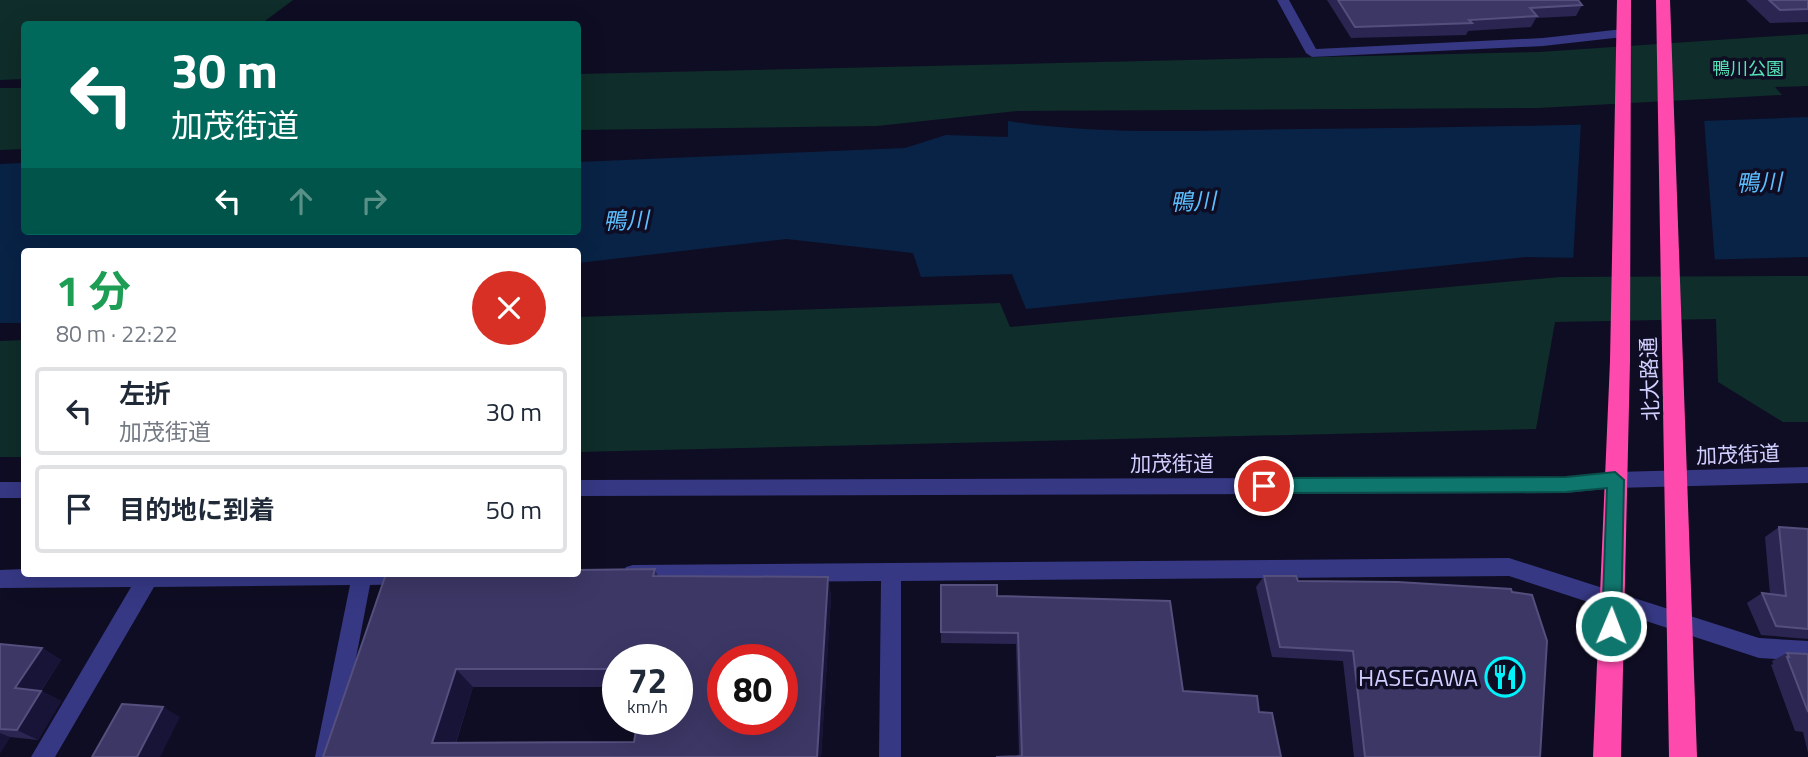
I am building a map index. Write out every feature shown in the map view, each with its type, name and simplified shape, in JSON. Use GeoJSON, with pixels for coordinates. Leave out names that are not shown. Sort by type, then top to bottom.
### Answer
{"type":"FeatureCollection","features":[{"type":"Feature","properties":{"kind":"highway","name":"北大路通"},"geometry":{"type":"LineString","coordinates":[[1607,757],[1620,361],[1624,0]]}},
{"type":"Feature","properties":{"kind":"highway","name":"北大路通"},"geometry":{"type":"LineString","coordinates":[[1663,0],[1683,757]]}},
{"type":"Feature","properties":{"kind":"street"},"geometry":{"type":"LineString","coordinates":[[1283,0],[1312,53],[1622,38]]}},
{"type":"Feature","properties":{"kind":"street","name":"加茂街道"},"geometry":{"type":"LineString","coordinates":[[581,488],[1552,485],[1615,480],[1808,475]]}},
{"type":"Feature","properties":{"kind":"street"},"geometry":{"type":"LineString","coordinates":[[0,490],[21,490]]}},
{"type":"Feature","properties":{"kind":"street"},"geometry":{"type":"LineString","coordinates":[[612,574],[1509,567],[1759,648],[1808,652]]}},
{"type":"Feature","properties":{"kind":"street"},"geometry":{"type":"LineString","coordinates":[[890,757],[891,572]]}},
{"type":"Feature","properties":{"kind":"street"},"geometry":{"type":"LineString","coordinates":[[0,579],[255,577]]}},
{"type":"Feature","properties":{"kind":"street"},"geometry":{"type":"LineString","coordinates":[[326,757],[362,577]]}},
{"type":"Feature","properties":{"kind":"street"},"geometry":{"type":"LineString","coordinates":[[42,757],[148,578]]}},
{"type":"Feature","properties":{"kind":"green space"},"geometry":{"type":"Polygon","coordinates":[[[0,0],[293,0],[265,21],[21,21],[21,79],[0,80],[0,0]]]}},
{"type":"Feature","properties":{"kind":"green space","name":"鴨川公園"},"geometry":{"type":"Polygon","coordinates":[[[1808,34],[1808,86],[1775,87],[1782,95],[1538,108],[1017,111],[877,126],[581,130],[581,74],[1539,52],[1808,34]]]}},
{"type":"Feature","properties":{"kind":"green space"},"geometry":{"type":"Polygon","coordinates":[[[0,88],[21,88],[21,149],[0,150],[0,88]]]}},
{"type":"Feature","properties":{"kind":"green space"},"geometry":{"type":"Polygon","coordinates":[[[1808,276],[1808,422],[1783,422],[1718,382],[1716,319],[1555,322],[1536,429],[581,452],[581,317],[1000,303],[1010,327],[1560,277],[1808,276]]]}},
{"type":"Feature","properties":{"kind":"green space"},"geometry":{"type":"Polygon","coordinates":[[[21,340],[21,457],[0,457],[0,341],[21,340]]]}},
{"type":"Feature","properties":{"kind":"water","name":"鴨川"},"geometry":{"type":"Polygon","coordinates":[[[1808,117],[1808,257],[1697,260],[1527,257],[1026,309],[1012,274],[921,277],[913,253],[786,239],[581,263],[581,248],[21,248],[21,323],[0,323],[0,164],[21,163],[21,235],[581,235],[581,162],[905,148],[946,135],[1008,137],[1008,121],[1080,129],[1190,131],[1681,122],[1808,117]]]}},
{"type":"Feature","properties":{"kind":"pier"},"geometry":{"type":"Polygon","coordinates":[[[1704,118],[1715,263],[1573,261],[1581,123],[1704,118]]]}},
{"type":"Feature","properties":{"kind":"building"},"geometry":{"type":"Polygon","coordinates":[[[1338,0],[1578,0],[1582,5],[1530,8],[1537,16],[1469,20],[1472,23],[1355,27],[1338,0]]]}},
{"type":"Feature","properties":{"kind":"building"},"geometry":{"type":"Polygon","coordinates":[[[1769,0],[1808,0],[1808,9],[1780,10],[1769,0]]]}},
{"type":"Feature","properties":{"kind":"building"},"geometry":{"type":"Polygon","coordinates":[[[1779,527],[1808,529],[1808,629],[1776,626],[1762,593],[1786,596],[1779,527]]]}},
{"type":"Feature","properties":{"kind":"building"},"geometry":{"type":"Polygon","coordinates":[[[655,569],[653,576],[828,577],[817,757],[323,757],[385,577],[581,577],[581,570],[655,569]],[[602,644],[602,669],[456,669],[432,743],[634,742],[635,735],[693,735],[693,644],[602,644]]]}},
{"type":"Feature","properties":{"kind":"building"},"geometry":{"type":"Polygon","coordinates":[[[1264,576],[1296,576],[1298,581],[1398,582],[1511,589],[1512,592],[1532,595],[1547,641],[1540,757],[1365,757],[1353,651],[1280,647],[1264,576]]]}},
{"type":"Feature","properties":{"kind":"building"},"geometry":{"type":"Polygon","coordinates":[[[941,585],[997,585],[997,596],[1170,601],[1183,691],[1257,696],[1259,712],[1272,713],[1281,757],[996,757],[1022,756],[1018,633],[941,632],[941,585]]]}},
{"type":"Feature","properties":{"kind":"building"},"geometry":{"type":"Polygon","coordinates":[[[0,644],[42,648],[15,688],[41,691],[17,730],[0,729],[0,644]]]}},
{"type":"Feature","properties":{"kind":"building"},"geometry":{"type":"Polygon","coordinates":[[[1787,653],[1808,654],[1808,712],[1787,657],[1787,653]]]}},
{"type":"Feature","properties":{"kind":"building"},"geometry":{"type":"Polygon","coordinates":[[[122,704],[163,707],[137,757],[92,757],[122,704]]]}},
{"type":"Feature","properties":{"kind":"place","name":"HASEGAWA"},"geometry":{"type":"Point","coordinates":[1505,677]}},
{"type":"Feature","properties":{"kind":"route"},"geometry":{"type":"LineString","coordinates":[[1264,486],[1566,485],[1615,480],[1611,626]]}}]}
